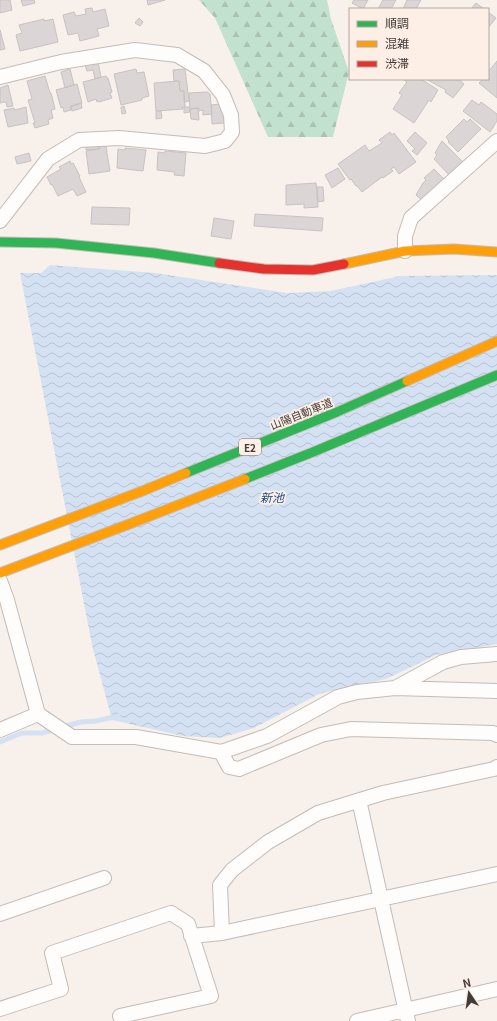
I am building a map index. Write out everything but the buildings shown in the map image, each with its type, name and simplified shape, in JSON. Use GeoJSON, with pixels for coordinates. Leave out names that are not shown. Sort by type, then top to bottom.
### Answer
{"type":"FeatureCollection","features":[{"type":"Feature","properties":{"kind":"main road"},"geometry":{"type":"LineString","coordinates":[[0,242],[56,243],[154,253],[264,269],[313,270],[405,251],[454,249],[497,252]]}},
{"type":"Feature","properties":{"kind":"main road","name":"山陽自動車道"},"geometry":{"type":"LineString","coordinates":[[0,545],[144,490],[337,412],[497,341]]}},
{"type":"Feature","properties":{"kind":"main road","name":"E2"},"geometry":{"type":"LineString","coordinates":[[0,573],[146,518],[313,452],[497,375]]}},
{"type":"Feature","properties":{"kind":"street"},"geometry":{"type":"LineString","coordinates":[[0,77],[61,62],[134,50],[178,55],[204,71],[223,95],[231,115],[232,132],[226,141],[205,146],[119,138],[78,140],[48,159],[0,221]]}},
{"type":"Feature","properties":{"kind":"street"},"geometry":{"type":"LineString","coordinates":[[405,251],[405,236],[411,218],[497,141]]}},
{"type":"Feature","properties":{"kind":"street"},"geometry":{"type":"LineString","coordinates":[[0,581],[7,600],[38,714],[72,737],[136,737],[221,752],[267,736],[338,698],[357,692],[395,688],[497,692]]}},
{"type":"Feature","properties":{"kind":"street"},"geometry":{"type":"LineString","coordinates":[[395,688],[443,662],[461,657],[497,654]]}},
{"type":"Feature","properties":{"kind":"street"},"geometry":{"type":"LineString","coordinates":[[0,730],[38,714]]}},
{"type":"Feature","properties":{"kind":"street"},"geometry":{"type":"LineString","coordinates":[[221,752],[229,767],[240,769],[321,735],[352,729],[493,733],[497,735]]}},
{"type":"Feature","properties":{"kind":"street"},"geometry":{"type":"LineString","coordinates":[[222,933],[220,885],[232,870],[268,842],[318,813],[383,793],[494,769],[497,767]]}},
{"type":"Feature","properties":{"kind":"street"},"geometry":{"type":"LineString","coordinates":[[359,800],[406,1015]]}},
{"type":"Feature","properties":{"kind":"street"},"geometry":{"type":"LineString","coordinates":[[191,936],[222,933],[497,874]]}},
{"type":"Feature","properties":{"kind":"street"},"geometry":{"type":"LineString","coordinates":[[0,914],[104,878]]}},
{"type":"Feature","properties":{"kind":"street"},"geometry":{"type":"LineString","coordinates":[[0,1009],[61,989],[52,953],[171,913],[188,924],[212,996],[120,1016]]}},
{"type":"Feature","properties":{"kind":"street"},"geometry":{"type":"LineString","coordinates":[[357,1021],[406,1015],[497,990]]}},
{"type":"Feature","properties":{"kind":"green space"},"geometry":{"type":"Polygon","coordinates":[[[199,0],[327,0],[331,19],[349,72],[333,137],[268,137],[215,18],[199,0]]]}},
{"type":"Feature","properties":{"kind":"water","name":"新池"},"geometry":{"type":"Polygon","coordinates":[[[50,265],[155,273],[287,293],[331,291],[400,276],[497,275],[497,644],[436,655],[386,679],[319,694],[254,728],[220,738],[183,736],[112,720],[92,645],[20,273],[41,273],[50,265]]]}},
{"type":"Feature","properties":{"kind":"waterway"},"geometry":{"type":"LineString","coordinates":[[0,742],[22,733],[42,733],[81,722],[96,721],[118,716]]}},
{"type":"Feature","properties":{"kind":"traffic: fast"},"geometry":{"type":"LineString","coordinates":[[0,242],[56,243],[154,253],[219,263]]}},
{"type":"Feature","properties":{"kind":"traffic: fast"},"geometry":{"type":"LineString","coordinates":[[245,479],[497,375]]}},
{"type":"Feature","properties":{"kind":"traffic: fast"},"geometry":{"type":"LineString","coordinates":[[186,473],[337,412],[407,381]]}},
{"type":"Feature","properties":{"kind":"traffic: slow"},"geometry":{"type":"LineString","coordinates":[[344,264],[405,251],[454,249],[497,252]]}},
{"type":"Feature","properties":{"kind":"traffic: slow"},"geometry":{"type":"LineString","coordinates":[[407,381],[497,341]]}},
{"type":"Feature","properties":{"kind":"traffic: slow"},"geometry":{"type":"LineString","coordinates":[[0,545],[186,473]]}},
{"type":"Feature","properties":{"kind":"traffic: slow"},"geometry":{"type":"LineString","coordinates":[[0,573],[245,479]]}},
{"type":"Feature","properties":{"kind":"traffic: jam"},"geometry":{"type":"LineString","coordinates":[[219,263],[264,269],[313,270],[344,264]]}}]}
